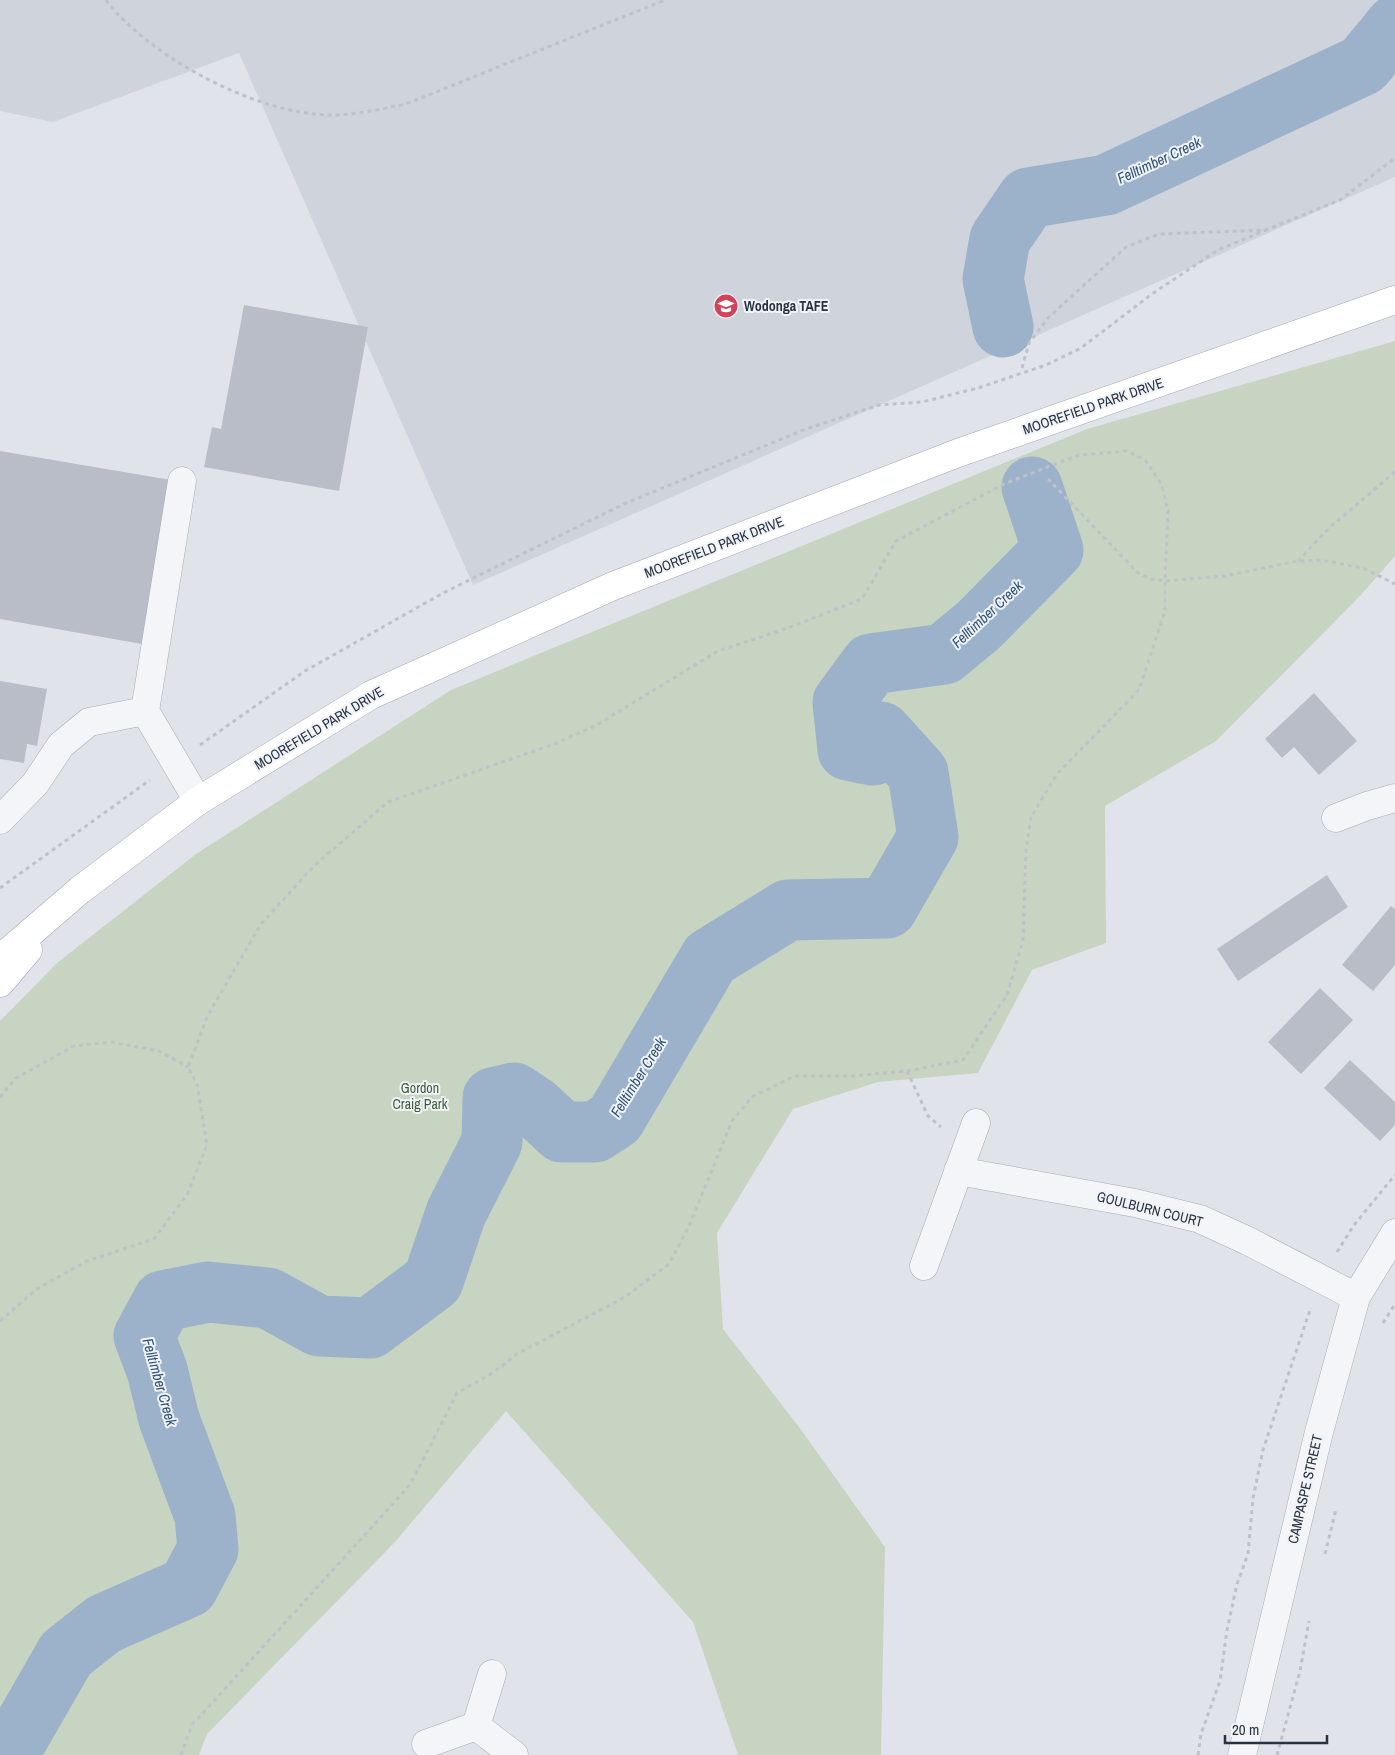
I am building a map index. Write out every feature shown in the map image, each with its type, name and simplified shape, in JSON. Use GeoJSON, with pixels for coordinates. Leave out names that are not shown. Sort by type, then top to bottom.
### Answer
{"type":"FeatureCollection","features":[{"type":"Feature","properties":{"kind":"main road","name":"MOOREFIELD PARK DRIVE"},"geometry":{"type":"LineString","coordinates":[[0,959],[80,890],[198,801],[371,695],[613,586],[958,453],[1395,300]]}},
{"type":"Feature","properties":{"kind":"main road","name":"MOOREFIELD PARK DRIVE"},"geometry":{"type":"LineString","coordinates":[[0,983],[80,890]]}},
{"type":"Feature","properties":{"kind":"street"},"geometry":{"type":"LineString","coordinates":[[182,481],[145,711],[198,801]]}},
{"type":"Feature","properties":{"kind":"street"},"geometry":{"type":"LineString","coordinates":[[0,820],[35,784],[61,745],[89,722],[145,711]]}},
{"type":"Feature","properties":{"kind":"street"},"geometry":{"type":"LineString","coordinates":[[1336,818],[1395,798]]}},
{"type":"Feature","properties":{"kind":"street"},"geometry":{"type":"LineString","coordinates":[[924,1266],[976,1123]]}},
{"type":"Feature","properties":{"kind":"street","name":"GOULBURN COURT"},"geometry":{"type":"LineString","coordinates":[[962,1160],[1200,1219],[1356,1297]]}},
{"type":"Feature","properties":{"kind":"street","name":"CAMPASPE STREET"},"geometry":{"type":"LineString","coordinates":[[1242,1755],[1317,1441],[1356,1297],[1395,1233]]}},
{"type":"Feature","properties":{"kind":"street"},"geometry":{"type":"LineString","coordinates":[[476,1726],[492,1674]]}},
{"type":"Feature","properties":{"kind":"street"},"geometry":{"type":"LineString","coordinates":[[426,1744],[476,1726]]}},
{"type":"Feature","properties":{"kind":"street"},"geometry":{"type":"LineString","coordinates":[[476,1726],[514,1755]]}},
{"type":"Feature","properties":{"kind":"path"},"geometry":{"type":"LineString","coordinates":[[106,0],[117,15],[146,41],[213,84],[246,97],[303,112],[329,115],[362,114],[406,104],[665,0]]}},
{"type":"Feature","properties":{"kind":"path"},"geometry":{"type":"LineString","coordinates":[[0,888],[305,671],[443,593],[626,503],[806,429],[879,405],[922,402],[978,388],[1046,365],[1081,348],[1152,294],[1218,250],[1340,200],[1395,158]]}},
{"type":"Feature","properties":{"kind":"path"},"geometry":{"type":"LineString","coordinates":[[1022,368],[1029,343],[1049,317],[1126,247],[1159,234],[1266,230]]}},
{"type":"Feature","properties":{"kind":"path"},"geometry":{"type":"LineString","coordinates":[[181,1755],[192,1725],[410,1485],[457,1393],[491,1374],[517,1354],[625,1297],[669,1264],[689,1226],[732,1121],[752,1096],[795,1076],[851,1076],[907,1070],[963,1060],[1007,995],[1022,941],[1026,850],[1031,817],[1057,774],[1139,690],[1165,611],[1168,511],[1162,485],[1146,460],[1127,451],[1079,455],[1006,483],[896,541],[862,599],[788,628],[718,651],[595,726],[554,744],[388,802],[315,865],[261,924],[208,1014],[188,1067]]}},
{"type":"Feature","properties":{"kind":"path"},"geometry":{"type":"LineString","coordinates":[[1298,561],[1330,527],[1395,472]]}},
{"type":"Feature","properties":{"kind":"path"},"geometry":{"type":"LineString","coordinates":[[1048,479],[1138,573],[1151,579],[1165,581],[1225,576],[1298,561],[1321,560],[1363,568],[1395,584]]}},
{"type":"Feature","properties":{"kind":"path"},"geometry":{"type":"LineString","coordinates":[[0,1097],[16,1078],[74,1046],[111,1042],[159,1051],[188,1067],[197,1084],[207,1145],[187,1195],[154,1239],[87,1260],[37,1289],[0,1321]]}},
{"type":"Feature","properties":{"kind":"path"},"geometry":{"type":"LineString","coordinates":[[907,1070],[928,1116],[962,1160]]}},
{"type":"Feature","properties":{"kind":"path"},"geometry":{"type":"LineString","coordinates":[[1198,1755],[1202,1734],[1220,1681],[1227,1630],[1237,1584],[1248,1554],[1253,1498],[1263,1450],[1321,1278],[1354,1225],[1395,1175]]}},
{"type":"Feature","properties":{"kind":"shaded area","name":"Wodonga TAFE"},"geometry":{"type":"Polygon","coordinates":[[[0,0],[1395,0],[1395,177],[473,585],[239,53],[53,122],[0,111],[0,0]]]}},
{"type":"Feature","properties":{"kind":"green space","name":"Gordon Craig Park"},"geometry":{"type":"Polygon","coordinates":[[[1395,341],[1395,556],[1360,596],[1216,741],[1105,806],[1106,943],[1032,970],[978,1073],[878,1082],[793,1109],[717,1233],[723,1329],[799,1427],[885,1547],[881,1755],[738,1755],[693,1622],[506,1411],[395,1542],[207,1734],[199,1755],[0,1755],[0,1021],[57,963],[196,854],[451,690],[1087,429],[1395,341]]]}},
{"type":"Feature","properties":{"kind":"building"},"geometry":{"type":"Polygon","coordinates":[[[244,305],[368,327],[339,491],[204,467],[212,427],[221,429],[244,305]]]}},
{"type":"Feature","properties":{"kind":"building"},"geometry":{"type":"Polygon","coordinates":[[[0,451],[171,480],[142,644],[0,619],[0,451]]]}},
{"type":"Feature","properties":{"kind":"building"},"geometry":{"type":"Polygon","coordinates":[[[0,681],[47,689],[37,746],[27,744],[24,763],[0,759],[0,681]]]}},
{"type":"Feature","properties":{"kind":"building"},"geometry":{"type":"Polygon","coordinates":[[[1314,693],[1357,741],[1319,775],[1294,747],[1282,758],[1265,739],[1314,693]]]}},
{"type":"Feature","properties":{"kind":"building"},"geometry":{"type":"Polygon","coordinates":[[[1327,875],[1348,907],[1238,981],[1217,949],[1327,875]]]}},
{"type":"Feature","properties":{"kind":"building"},"geometry":{"type":"Polygon","coordinates":[[[1391,906],[1395,909],[1395,965],[1373,991],[1342,965],[1391,906]]]}},
{"type":"Feature","properties":{"kind":"building"},"geometry":{"type":"Polygon","coordinates":[[[1320,988],[1353,1020],[1301,1074],[1268,1042],[1320,988]]]}},
{"type":"Feature","properties":{"kind":"building"},"geometry":{"type":"Polygon","coordinates":[[[1350,1060],[1395,1102],[1395,1125],[1380,1141],[1324,1088],[1350,1060]]]}},
{"type":"Feature","properties":{"kind":"waterway","name":"Felltimber Creek"},"geometry":{"type":"LineString","coordinates":[[1003,327],[993,279],[1000,239],[1028,198],[1106,185],[1363,65],[1395,26]]}},
{"type":"Feature","properties":{"kind":"waterway","name":"Felltimber Creek"},"geometry":{"type":"LineString","coordinates":[[8,1755],[66,1654],[104,1624],[188,1587],[208,1549],[205,1516],[169,1419],[157,1370],[144,1336],[163,1301],[208,1292],[268,1298],[319,1326],[370,1328],[433,1281],[456,1213],[492,1142],[493,1098],[514,1093],[535,1107],[562,1132],[595,1132],[615,1119],[710,958],[788,910],[887,908],[928,837],[918,773],[881,732],[873,755],[848,750],[843,702],[871,664],[944,654],[979,625],[1053,550],[1032,487]]}},
{"type":"Feature","properties":{"kind":"place","name":"Wodonga TAFE"},"geometry":{"type":"Point","coordinates":[726,306]}}]}
